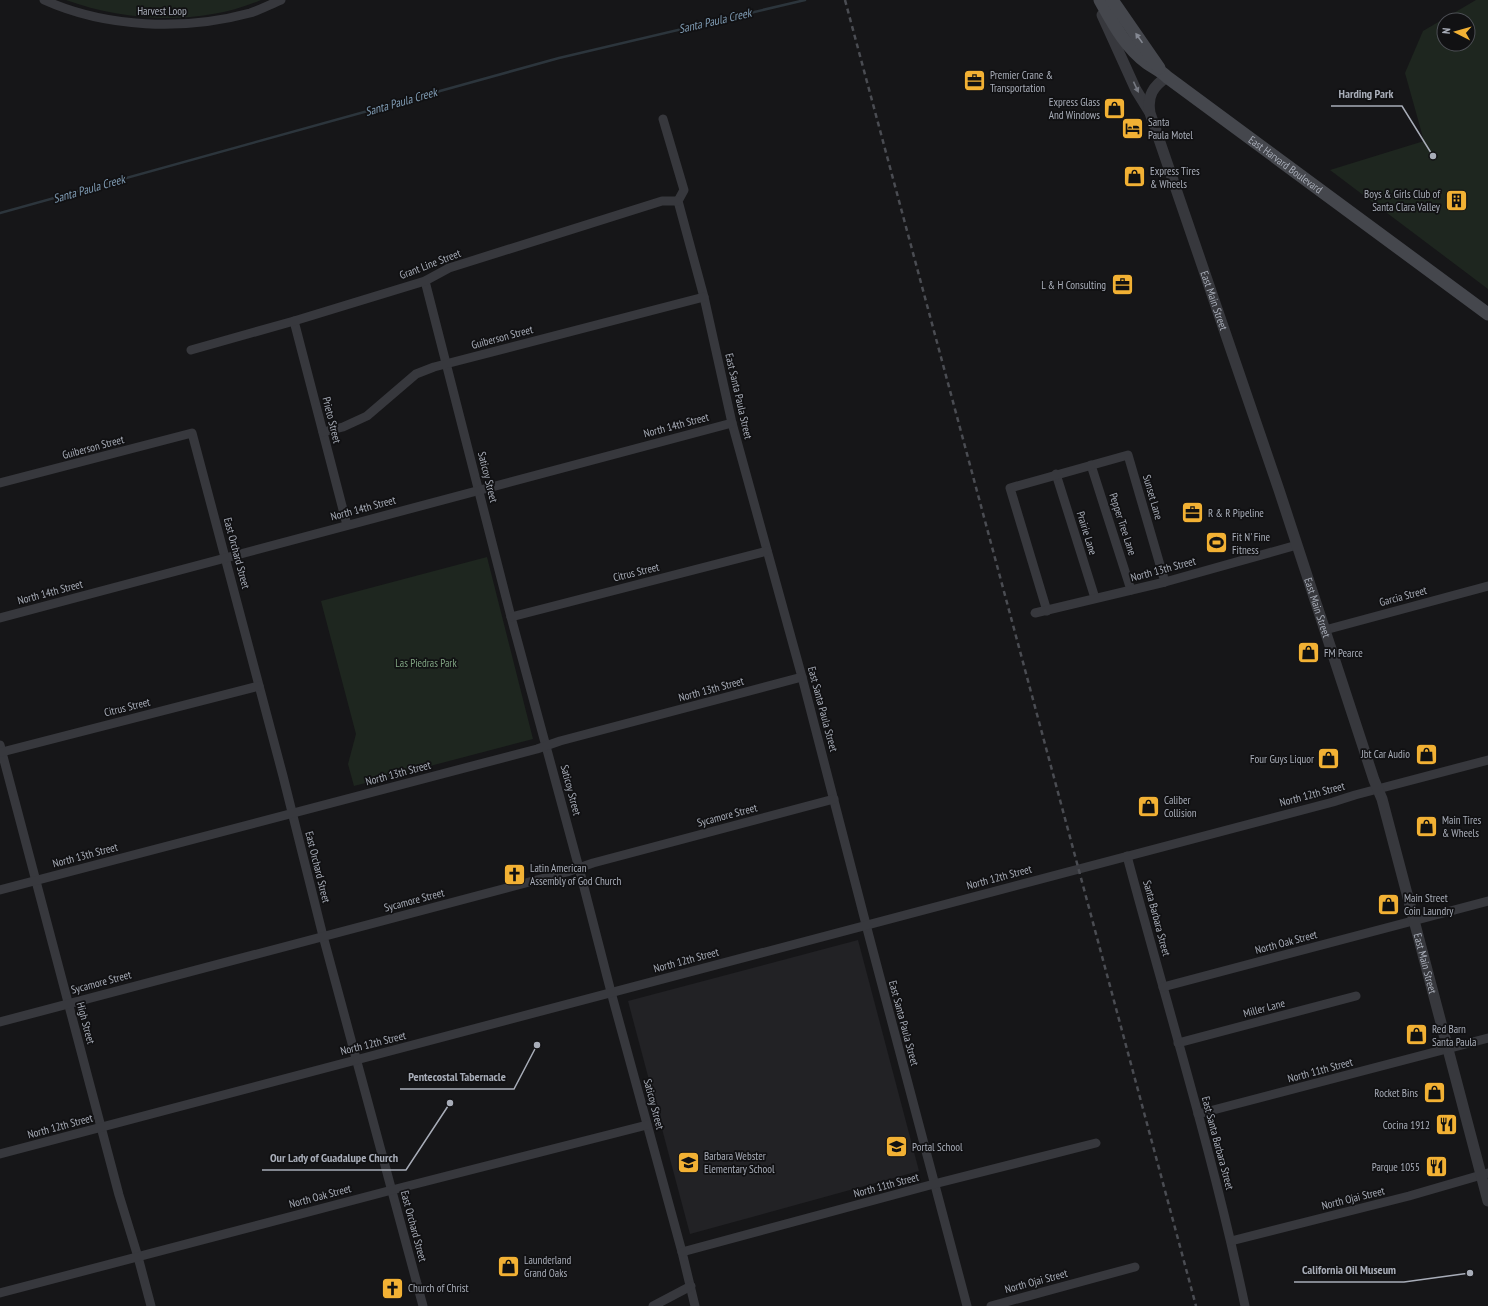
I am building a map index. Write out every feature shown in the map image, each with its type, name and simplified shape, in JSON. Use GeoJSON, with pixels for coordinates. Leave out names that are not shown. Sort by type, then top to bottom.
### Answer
{"type":"FeatureCollection","features":[{"type":"Feature","properties":{"kind":"main road","name":"East Harvard Boulevard"},"geometry":{"type":"LineString","coordinates":[[1100,0],[1114,26],[1129,46],[1147,63],[1164,74],[1488,314]]}},
{"type":"Feature","properties":{"kind":"main road"},"geometry":{"type":"LineString","coordinates":[[1112,0],[1164,74]]}},
{"type":"Feature","properties":{"kind":"street","name":"Harvest Loop"},"geometry":{"type":"LineString","coordinates":[[44,0],[63,8],[98,18],[134,23],[156,24],[192,23],[231,17],[251,13],[281,0]]}},
{"type":"Feature","properties":{"kind":"street","name":"East Main Street"},"geometry":{"type":"LineString","coordinates":[[1096,0],[1124,60],[1136,90],[1150,113],[1226,333],[1382,799],[1448,1048],[1485,1174],[1488,1201]]}},
{"type":"Feature","properties":{"kind":"street","name":"East Main Street"},"geometry":{"type":"LineString","coordinates":[[1150,113],[1149,101],[1152,90],[1164,74]]}},
{"type":"Feature","properties":{"kind":"street","name":"East Santa Paula Street"},"geometry":{"type":"LineString","coordinates":[[663,119],[684,190],[678,201],[704,297],[732,423],[802,677],[967,1306]]}},
{"type":"Feature","properties":{"kind":"street","name":"Grant Line Street"},"geometry":{"type":"LineString","coordinates":[[191,350],[425,281],[449,268],[662,201],[678,201]]}},
{"type":"Feature","properties":{"kind":"street","name":"Saticoy Street"},"geometry":{"type":"LineString","coordinates":[[425,281],[511,617],[691,1286],[694,1306]]}},
{"type":"Feature","properties":{"kind":"street","name":"Guiberson Street"},"geometry":{"type":"LineString","coordinates":[[323,432],[343,427],[367,416],[416,374],[447,364],[704,297]]}},
{"type":"Feature","properties":{"kind":"street","name":"Prieto Street"},"geometry":{"type":"LineString","coordinates":[[294,320],[347,525]]}},
{"type":"Feature","properties":{"kind":"street","name":"North 14th Street"},"geometry":{"type":"LineString","coordinates":[[0,618],[732,423]]}},
{"type":"Feature","properties":{"kind":"street","name":"Guiberson Street"},"geometry":{"type":"LineString","coordinates":[[0,483],[192,433]]}},
{"type":"Feature","properties":{"kind":"street","name":"East Orchard Street"},"geometry":{"type":"LineString","coordinates":[[192,433],[283,776],[291,813],[323,936],[423,1306]]}},
{"type":"Feature","properties":{"kind":"street","name":"Sunset Lane"},"geometry":{"type":"LineString","coordinates":[[1091,465],[1128,456],[1165,582]]}},
{"type":"Feature","properties":{"kind":"street"},"geometry":{"type":"LineString","coordinates":[[1047,611],[1010,488],[1091,465]]}},
{"type":"Feature","properties":{"kind":"street","name":"Pepper Tree Lane"},"geometry":{"type":"LineString","coordinates":[[1091,465],[1131,590]]}},
{"type":"Feature","properties":{"kind":"street","name":"Prairie Lane"},"geometry":{"type":"LineString","coordinates":[[1056,474],[1095,598]]}},
{"type":"Feature","properties":{"kind":"street","name":"North 13th Street"},"geometry":{"type":"LineString","coordinates":[[1035,614],[1165,582],[1297,546]]}},
{"type":"Feature","properties":{"kind":"street","name":"Citrus Street"},"geometry":{"type":"LineString","coordinates":[[511,617],[767,551]]}},
{"type":"Feature","properties":{"kind":"street","name":"Garcia Street"},"geometry":{"type":"LineString","coordinates":[[1325,630],[1488,586]]}},
{"type":"Feature","properties":{"kind":"street","name":"North 13th Street"},"geometry":{"type":"LineString","coordinates":[[0,890],[802,677]]}},
{"type":"Feature","properties":{"kind":"street","name":"Citrus Street"},"geometry":{"type":"LineString","coordinates":[[1,749],[259,686]]}},
{"type":"Feature","properties":{"kind":"street","name":"High Street"},"geometry":{"type":"LineString","coordinates":[[1,749],[119,1195],[151,1306]]}},
{"type":"Feature","properties":{"kind":"street","name":"North 12th Street"},"geometry":{"type":"LineString","coordinates":[[0,1154],[1488,760]]}},
{"type":"Feature","properties":{"kind":"street","name":"Sycamore Street"},"geometry":{"type":"LineString","coordinates":[[0,1022],[834,799]]}},
{"type":"Feature","properties":{"kind":"street","name":"Santa Barbara Street"},"geometry":{"type":"LineString","coordinates":[[1127,856],[1163,987]]}},
{"type":"Feature","properties":{"kind":"street","name":"North Oak Street"},"geometry":{"type":"LineString","coordinates":[[1163,987],[1488,901]]}},
{"type":"Feature","properties":{"kind":"street","name":"East Santa Barbara Street"},"geometry":{"type":"LineString","coordinates":[[1163,987],[1231,1241],[1245,1306]]}},
{"type":"Feature","properties":{"kind":"street","name":"Miller Lane"},"geometry":{"type":"LineString","coordinates":[[1178,1043],[1356,996]]}},
{"type":"Feature","properties":{"kind":"street","name":"North 11th Street"},"geometry":{"type":"LineString","coordinates":[[1198,1114],[1488,1038]]}},
{"type":"Feature","properties":{"kind":"street","name":"North Oak Street"},"geometry":{"type":"LineString","coordinates":[[0,1293],[647,1125]]}},
{"type":"Feature","properties":{"kind":"street","name":"North 11th Street"},"geometry":{"type":"LineString","coordinates":[[682,1252],[934,1184],[1096,1143]]}},
{"type":"Feature","properties":{"kind":"street","name":"North Ojai Street"},"geometry":{"type":"LineString","coordinates":[[1231,1241],[1409,1196],[1485,1174]]}},
{"type":"Feature","properties":{"kind":"street","name":"North Ojai Street"},"geometry":{"type":"LineString","coordinates":[[991,1306],[1135,1267]]}},
{"type":"Feature","properties":{"kind":"street"},"geometry":{"type":"LineString","coordinates":[[653,1306],[691,1286]]}},
{"type":"Feature","properties":{"kind":"shaded area"},"geometry":{"type":"Polygon","coordinates":[[[858,940],[919,1171],[690,1234],[628,1001],[858,940]]]}},
{"type":"Feature","properties":{"kind":"green space"},"geometry":{"type":"Polygon","coordinates":[[[66,0],[261,0],[238,8],[213,14],[164,18],[138,17],[114,13],[66,0]]]}},
{"type":"Feature","properties":{"kind":"green space"},"geometry":{"type":"Polygon","coordinates":[[[1476,0],[1488,0],[1488,289],[1330,170],[1424,141],[1405,73],[1423,31],[1436,23],[1436,52],[1476,52],[1476,12],[1455,12],[1476,0]]]}},
{"type":"Feature","properties":{"kind":"green space","name":"Las Piedras Park"},"geometry":{"type":"Polygon","coordinates":[[[487,557],[533,739],[354,786],[348,764],[356,734],[321,601],[487,557]]]}},
{"type":"Feature","properties":{"kind":"waterway","name":"Santa Paula Creek"},"geometry":{"type":"LineString","coordinates":[[0,213],[559,58],[805,0]]}},
{"type":"Feature","properties":{"kind":"railway"},"geometry":{"type":"LineString","coordinates":[[845,0],[1196,1306]]}},
{"type":"Feature","properties":{"kind":"place","name":"Premier Crane & Transportation"},"geometry":{"type":"Point","coordinates":[975,81]}},
{"type":"Feature","properties":{"kind":"place","name":"Express Glass And Windows"},"geometry":{"type":"Point","coordinates":[1115,108]}},
{"type":"Feature","properties":{"kind":"place","name":"Santa Paula Motel"},"geometry":{"type":"Point","coordinates":[1132,128]}},
{"type":"Feature","properties":{"kind":"place","name":"Harding Park"},"geometry":{"type":"Point","coordinates":[1433,156]}},
{"type":"Feature","properties":{"kind":"place","name":"Express Tires & Wheels"},"geometry":{"type":"Point","coordinates":[1135,177]}},
{"type":"Feature","properties":{"kind":"place","name":"Boys & Girls Club of Santa Clara Valley"},"geometry":{"type":"Point","coordinates":[1456,200]}},
{"type":"Feature","properties":{"kind":"place","name":"L & H Consulting"},"geometry":{"type":"Point","coordinates":[1122,285]}},
{"type":"Feature","properties":{"kind":"place","name":"R & R Pipeline"},"geometry":{"type":"Point","coordinates":[1192,513]}},
{"type":"Feature","properties":{"kind":"place","name":"Fit N' Fine Fitness"},"geometry":{"type":"Point","coordinates":[1216,543]}},
{"type":"Feature","properties":{"kind":"place","name":"FM Pearce"},"geometry":{"type":"Point","coordinates":[1309,653]}},
{"type":"Feature","properties":{"kind":"place","name":"Jbt Car Audio"},"geometry":{"type":"Point","coordinates":[1426,754]}},
{"type":"Feature","properties":{"kind":"place","name":"Four Guys Liquor"},"geometry":{"type":"Point","coordinates":[1329,759]}},
{"type":"Feature","properties":{"kind":"place","name":"Caliber Collision"},"geometry":{"type":"Point","coordinates":[1149,806]}},
{"type":"Feature","properties":{"kind":"place","name":"Main Tires & Wheels"},"geometry":{"type":"Point","coordinates":[1426,826]}},
{"type":"Feature","properties":{"kind":"place","name":"Latin American Assembly of God Church"},"geometry":{"type":"Point","coordinates":[515,874]}},
{"type":"Feature","properties":{"kind":"place","name":"Main Street Coin Laundry"},"geometry":{"type":"Point","coordinates":[1389,904]}},
{"type":"Feature","properties":{"kind":"place","name":"Red Barn Santa Paula"},"geometry":{"type":"Point","coordinates":[1416,1035]}},
{"type":"Feature","properties":{"kind":"place","name":"Pentecostal Tabernacle"},"geometry":{"type":"Point","coordinates":[537,1045]}},
{"type":"Feature","properties":{"kind":"place","name":"Rocket Bins"},"geometry":{"type":"Point","coordinates":[1434,1093]}},
{"type":"Feature","properties":{"kind":"place","name":"Our Lady of Guadalupe Church"},"geometry":{"type":"Point","coordinates":[450,1103]}},
{"type":"Feature","properties":{"kind":"place","name":"Cocina 1912"},"geometry":{"type":"Point","coordinates":[1446,1125]}},
{"type":"Feature","properties":{"kind":"place","name":"Portal School"},"geometry":{"type":"Point","coordinates":[896,1147]}},
{"type":"Feature","properties":{"kind":"place","name":"Barbara Webster Elementary School"},"geometry":{"type":"Point","coordinates":[688,1162]}},
{"type":"Feature","properties":{"kind":"place","name":"Parque 1055"},"geometry":{"type":"Point","coordinates":[1436,1167]}},
{"type":"Feature","properties":{"kind":"place","name":"Launderland Grand Oaks"},"geometry":{"type":"Point","coordinates":[509,1266]}},
{"type":"Feature","properties":{"kind":"place","name":"California Oil Museum"},"geometry":{"type":"Point","coordinates":[1470,1273]}},
{"type":"Feature","properties":{"kind":"place","name":"Church of Christ"},"geometry":{"type":"Point","coordinates":[393,1288]}}]}
